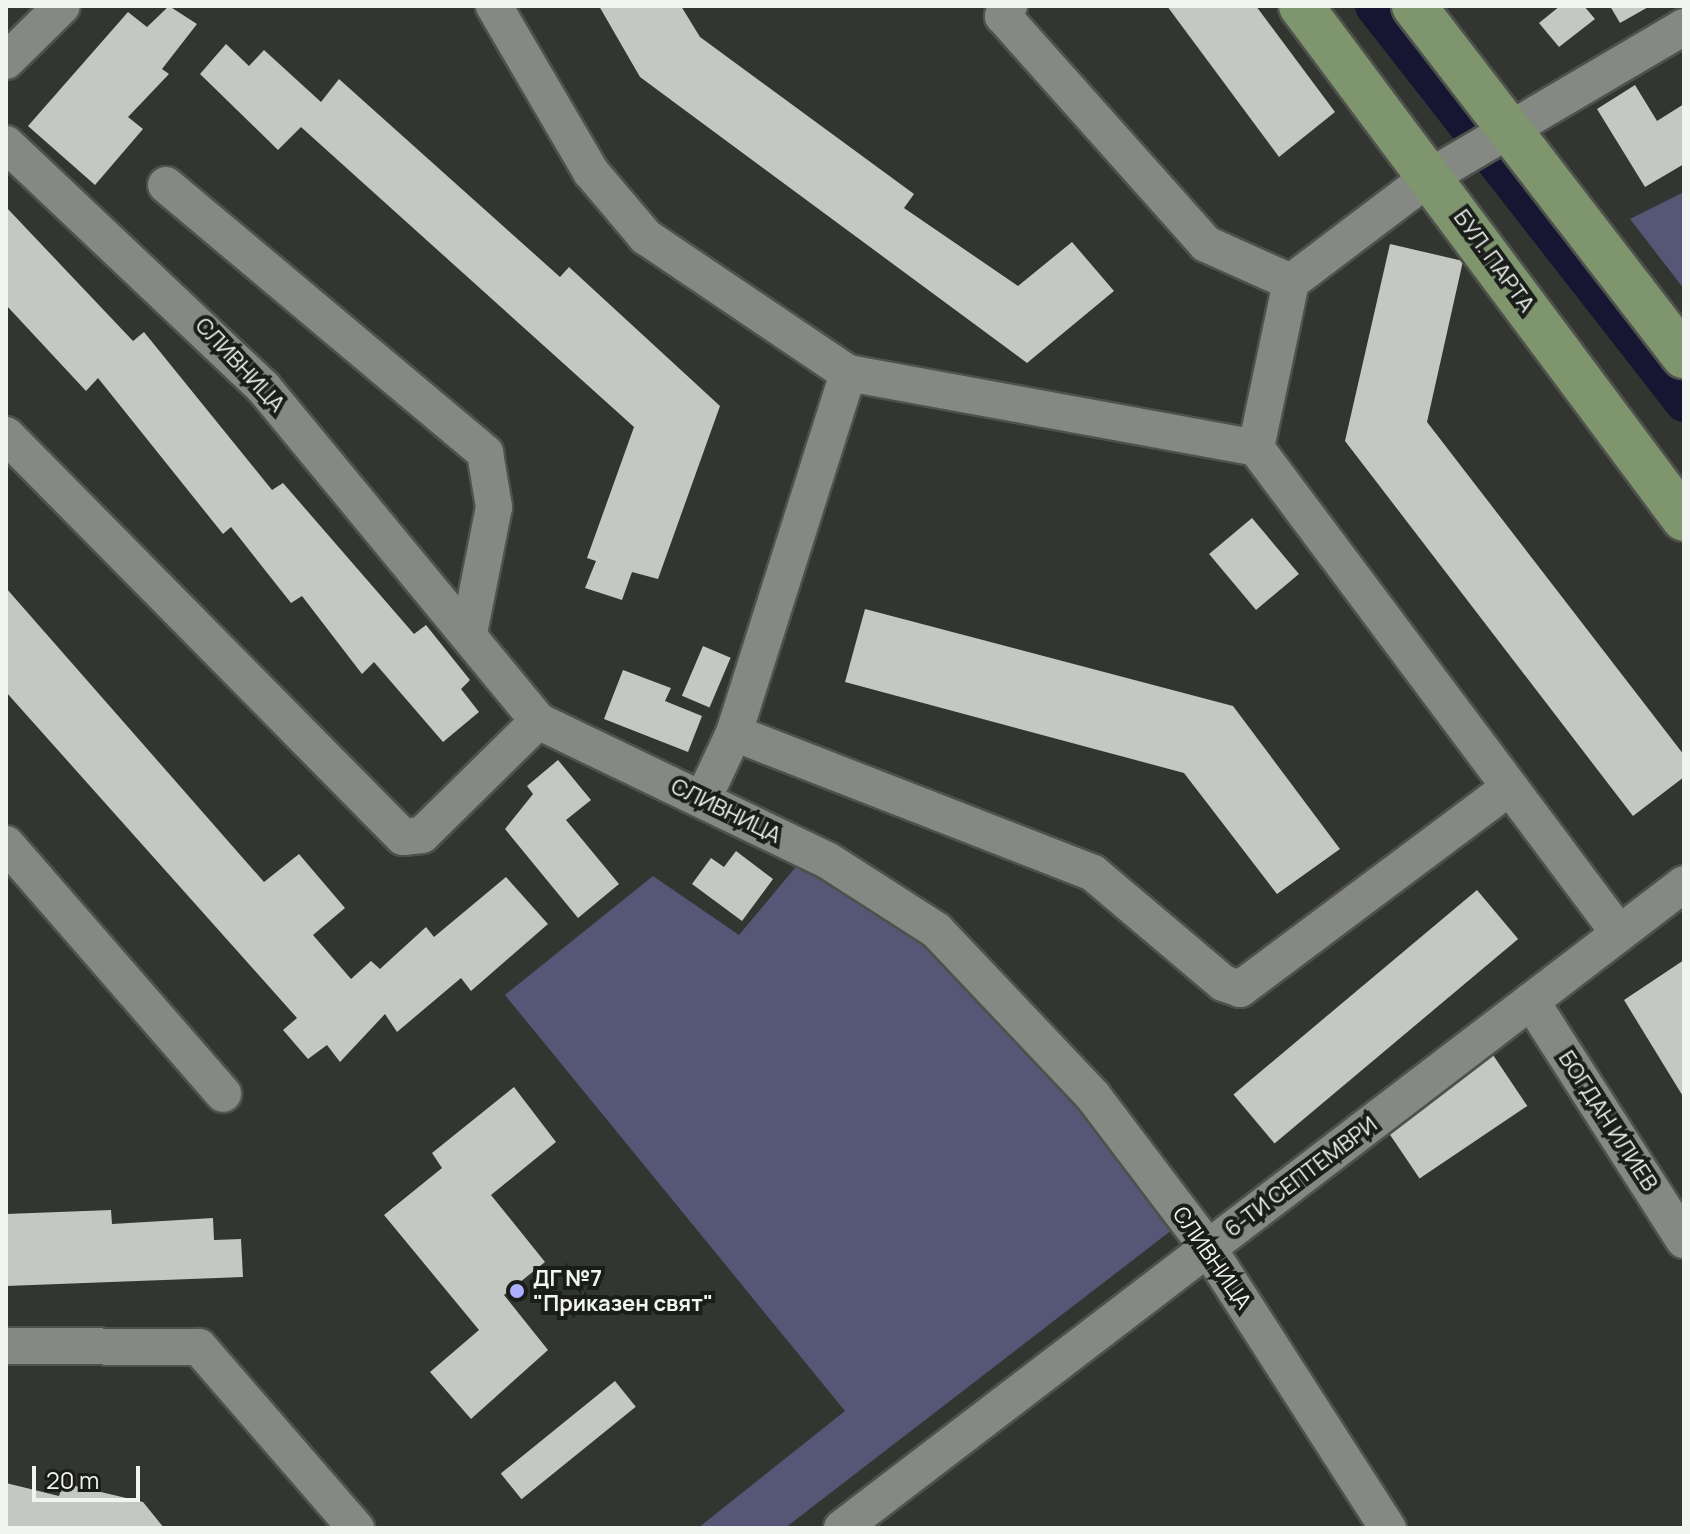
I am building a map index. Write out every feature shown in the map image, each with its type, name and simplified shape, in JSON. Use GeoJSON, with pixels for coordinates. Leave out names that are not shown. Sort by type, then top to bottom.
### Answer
{"type":"FeatureCollection","features":[{"type":"Feature","properties":{"kind":"main road","name":"БУЛ. ПАРТА"},"geometry":{"type":"LineString","coordinates":[[1301,6],[1441,170],[1684,519]]}},
{"type":"Feature","properties":{"kind":"main road"},"geometry":{"type":"LineString","coordinates":[[1414,6],[1498,136],[1684,356]]}},
{"type":"Feature","properties":{"kind":"street"},"geometry":{"type":"LineString","coordinates":[[6,61],[62,6]]}},
{"type":"Feature","properties":{"kind":"street"},"geometry":{"type":"LineString","coordinates":[[494,6],[591,172],[646,237],[848,373],[1256,448],[1506,790],[1619,933]]}},
{"type":"Feature","properties":{"kind":"street"},"geometry":{"type":"LineString","coordinates":[[1009,6],[1003,16],[1206,244],[1291,282]]}},
{"type":"Feature","properties":{"kind":"street"},"geometry":{"type":"LineString","coordinates":[[1256,448],[1291,282],[1441,170],[1684,27]]}},
{"type":"Feature","properties":{"kind":"street","name":"СЛИВНИЦА"},"geometry":{"type":"LineString","coordinates":[[6,144],[263,387],[469,633],[538,721],[827,860],[936,930],[1093,1096],[1208,1248],[1388,1528]]}},
{"type":"Feature","properties":{"kind":"street"},"geometry":{"type":"LineString","coordinates":[[166,185],[485,453],[494,507],[469,633]]}},
{"type":"Feature","properties":{"kind":"street"},"geometry":{"type":"LineString","coordinates":[[703,799],[734,733],[848,373]]}},
{"type":"Feature","properties":{"kind":"street"},"geometry":{"type":"LineString","coordinates":[[6,435],[403,837],[422,835],[538,721]]}},
{"type":"Feature","properties":{"kind":"street"},"geometry":{"type":"LineString","coordinates":[[734,733],[1093,873],[1223,983],[1240,989],[1506,790]]}},
{"type":"Feature","properties":{"kind":"street"},"geometry":{"type":"LineString","coordinates":[[6,844],[223,1094]]}},
{"type":"Feature","properties":{"kind":"street","name":"6-ТИ СЕПТЕМВРИ"},"geometry":{"type":"LineString","coordinates":[[865,1521],[1208,1248],[1684,884]]}},
{"type":"Feature","properties":{"kind":"street","name":"БОГДАН ИЛИЕВ"},"geometry":{"type":"LineString","coordinates":[[1531,1001],[1684,1240]]}},
{"type":"Feature","properties":{"kind":"street"},"geometry":{"type":"LineString","coordinates":[[6,1346],[199,1347],[356,1528]]}},
{"type":"Feature","properties":{"kind":"shaded area"},"geometry":{"type":"Polygon","coordinates":[[[1684,192],[1684,289],[1630,219],[1684,192]]]}},
{"type":"Feature","properties":{"kind":"shaded area"},"geometry":{"type":"Polygon","coordinates":[[[804,857],[927,926],[1181,1223],[785,1528],[698,1528],[845,1411],[505,995],[653,876],[739,935],[804,857]]]}},
{"type":"Feature","properties":{"kind":"building"},"geometry":{"type":"Polygon","coordinates":[[[169,6],[197,24],[162,69],[169,74],[128,117],[143,129],[95,185],[28,126],[128,12],[147,27],[169,6]]]}},
{"type":"Feature","properties":{"kind":"building"},"geometry":{"type":"Polygon","coordinates":[[[599,6],[681,6],[700,37],[914,194],[904,208],[1018,286],[1072,242],[1114,291],[1027,363],[640,77],[599,6]]]}},
{"type":"Feature","properties":{"kind":"building"},"geometry":{"type":"Polygon","coordinates":[[[1167,6],[1256,6],[1335,112],[1279,157],[1167,6]]]}},
{"type":"Feature","properties":{"kind":"building"},"geometry":{"type":"Polygon","coordinates":[[[1560,6],[1584,6],[1595,19],[1559,47],[1539,23],[1560,6]]]}},
{"type":"Feature","properties":{"kind":"building"},"geometry":{"type":"Polygon","coordinates":[[[1610,6],[1650,6],[1620,23],[1610,6]]]}},
{"type":"Feature","properties":{"kind":"building"},"geometry":{"type":"Polygon","coordinates":[[[226,44],[249,66],[264,50],[321,102],[339,79],[560,277],[569,267],[720,406],[658,579],[632,572],[622,600],[585,588],[596,561],[587,558],[634,427],[301,127],[278,150],[200,74],[226,44]]]}},
{"type":"Feature","properties":{"kind":"building"},"geometry":{"type":"Polygon","coordinates":[[[1635,85],[1657,121],[1684,104],[1684,164],[1645,187],[1597,109],[1635,85]]]}},
{"type":"Feature","properties":{"kind":"building"},"geometry":{"type":"Polygon","coordinates":[[[6,207],[133,341],[144,332],[272,490],[283,483],[414,634],[426,625],[470,680],[461,689],[479,712],[443,742],[374,662],[362,674],[302,596],[291,603],[231,527],[223,534],[98,378],[86,391],[6,305],[6,207]]]}},
{"type":"Feature","properties":{"kind":"building"},"geometry":{"type":"Polygon","coordinates":[[[1390,244],[1463,261],[1427,422],[1684,755],[1684,777],[1633,816],[1345,441],[1390,244]]]}},
{"type":"Feature","properties":{"kind":"building"},"geometry":{"type":"Polygon","coordinates":[[[1252,518],[1299,574],[1256,610],[1209,554],[1252,518]]]}},
{"type":"Feature","properties":{"kind":"building"},"geometry":{"type":"Polygon","coordinates":[[[6,588],[264,882],[299,854],[345,908],[313,935],[351,979],[371,961],[380,969],[426,927],[434,937],[506,877],[548,924],[471,991],[461,978],[397,1032],[385,1014],[340,1062],[327,1045],[308,1059],[283,1030],[297,1018],[6,692],[6,588]]]}},
{"type":"Feature","properties":{"kind":"building"},"geometry":{"type":"Polygon","coordinates":[[[865,609],[1233,706],[1340,849],[1277,894],[1184,773],[845,682],[865,609]]]}},
{"type":"Feature","properties":{"kind":"building"},"geometry":{"type":"Polygon","coordinates":[[[703,646],[731,658],[710,707],[682,696],[703,646]]]}},
{"type":"Feature","properties":{"kind":"building"},"geometry":{"type":"Polygon","coordinates":[[[623,670],[671,688],[665,701],[702,716],[688,752],[604,719],[623,670]]]}},
{"type":"Feature","properties":{"kind":"building"},"geometry":{"type":"Polygon","coordinates":[[[558,760],[591,800],[566,820],[619,884],[578,918],[505,829],[533,794],[527,786],[558,760]]]}},
{"type":"Feature","properties":{"kind":"building"},"geometry":{"type":"Polygon","coordinates":[[[736,851],[773,879],[742,921],[692,884],[711,858],[724,867],[736,851]]]}},
{"type":"Feature","properties":{"kind":"building"},"geometry":{"type":"Polygon","coordinates":[[[1477,890],[1518,939],[1275,1143],[1233,1094],[1477,890]]]}},
{"type":"Feature","properties":{"kind":"building"},"geometry":{"type":"Polygon","coordinates":[[[1684,960],[1684,1098],[1624,1000],[1684,960]]]}},
{"type":"Feature","properties":{"kind":"building"},"geometry":{"type":"Polygon","coordinates":[[[1491,1052],[1527,1106],[1420,1179],[1383,1125],[1491,1052]]]}},
{"type":"Feature","properties":{"kind":"building"},"geometry":{"type":"Polygon","coordinates":[[[514,1087],[556,1142],[491,1195],[545,1262],[504,1295],[548,1350],[471,1419],[430,1372],[479,1330],[384,1215],[442,1168],[432,1153],[514,1087]]]}},
{"type":"Feature","properties":{"kind":"building"},"geometry":{"type":"Polygon","coordinates":[[[111,1210],[112,1224],[213,1218],[214,1240],[241,1239],[243,1277],[6,1286],[6,1214],[111,1210]]]}},
{"type":"Feature","properties":{"kind":"building"},"geometry":{"type":"Polygon","coordinates":[[[615,1381],[636,1407],[522,1499],[501,1474],[615,1381]]]}},
{"type":"Feature","properties":{"kind":"building"},"geometry":{"type":"Polygon","coordinates":[[[6,1483],[59,1496],[63,1483],[143,1502],[164,1528],[6,1528],[6,1483]]]}},
{"type":"Feature","properties":{"kind":"waterway"},"geometry":{"type":"LineString","coordinates":[[1374,6],[1684,403]]}},
{"type":"Feature","properties":{"kind":"place","name":"ДГ №7 \"Приказен свят\""},"geometry":{"type":"Point","coordinates":[517,1291]}}]}
